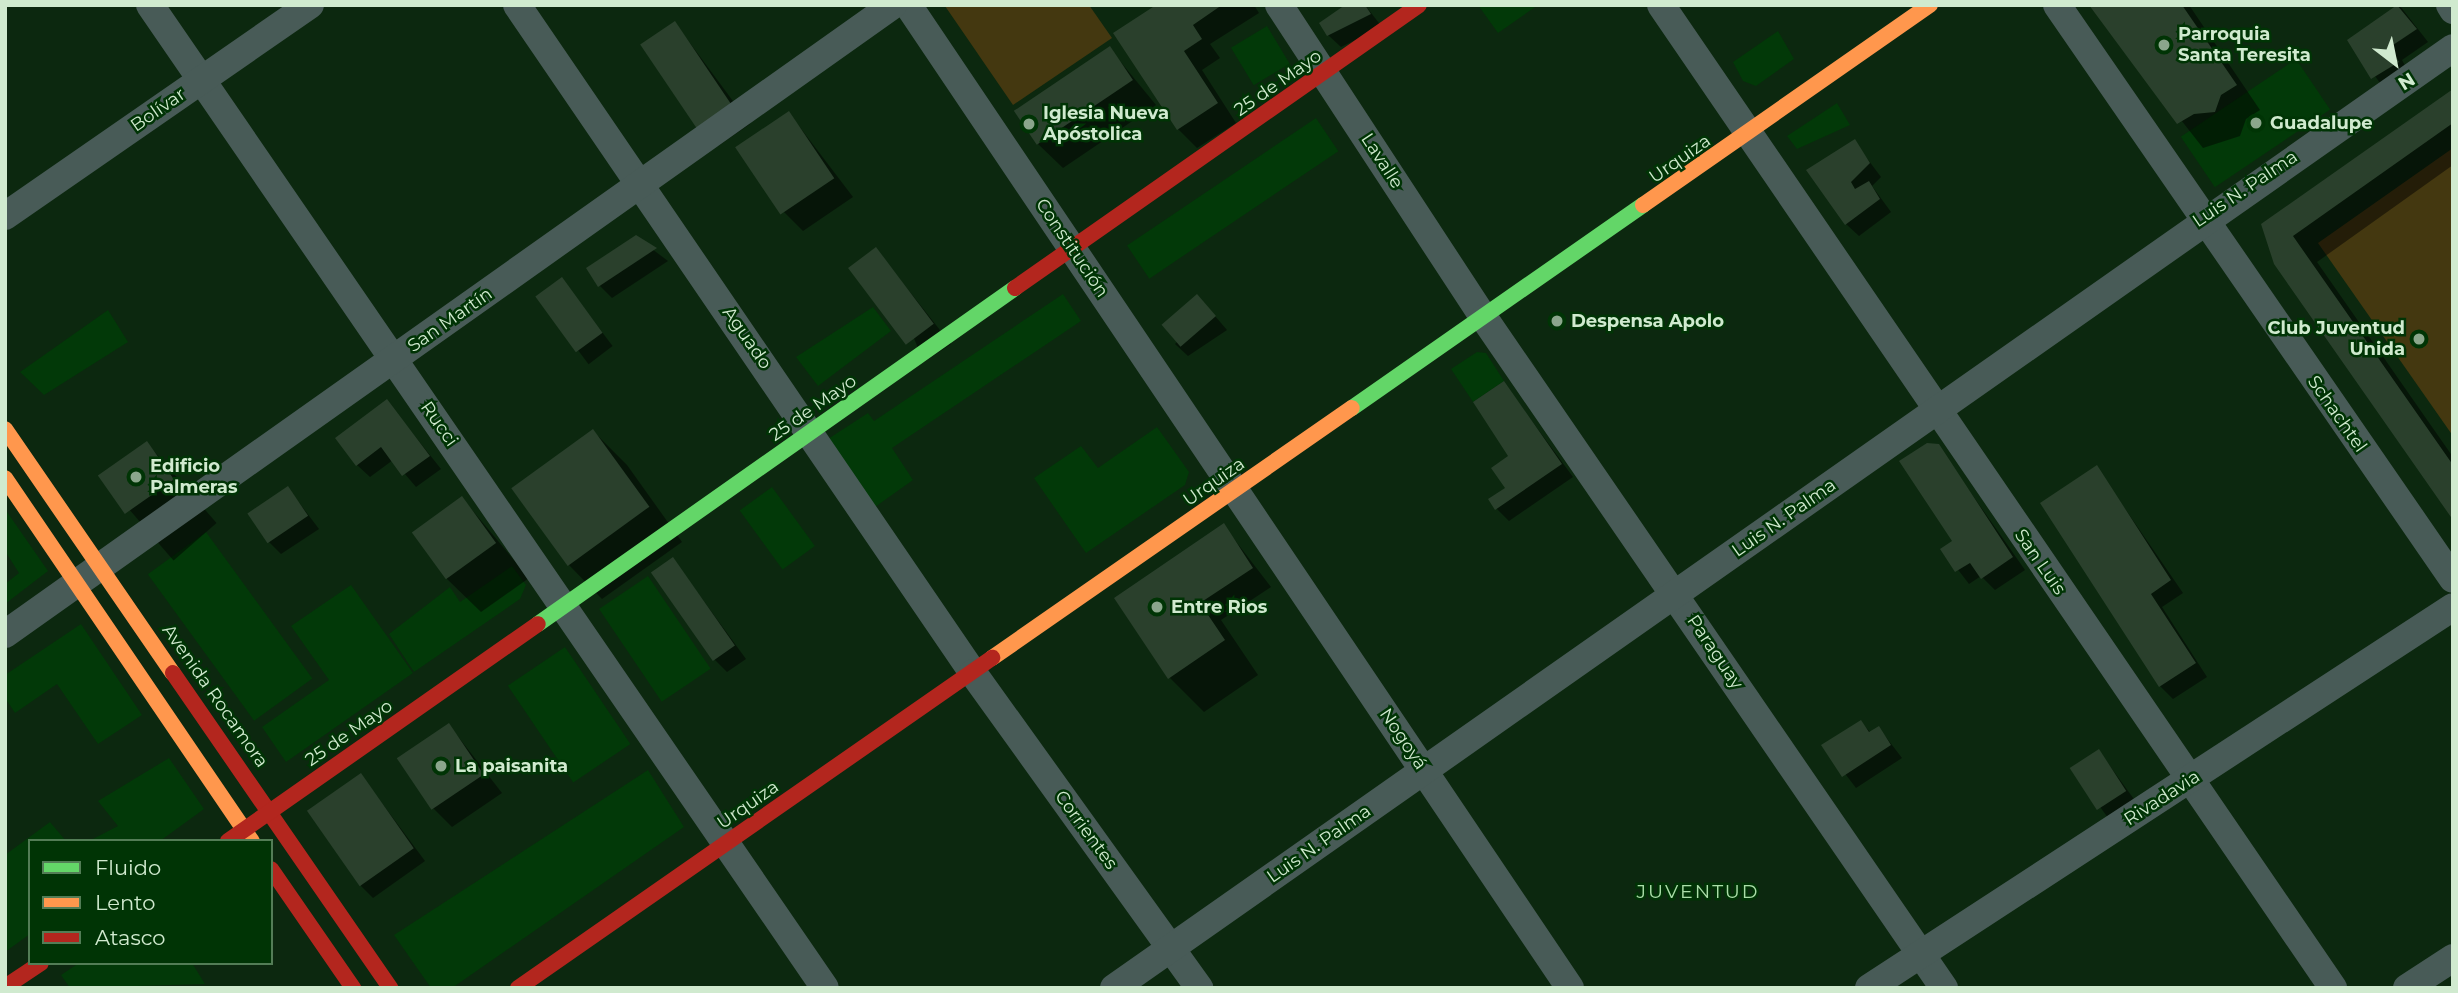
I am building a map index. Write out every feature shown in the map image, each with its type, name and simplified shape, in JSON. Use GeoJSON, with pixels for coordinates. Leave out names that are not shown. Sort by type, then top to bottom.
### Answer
{"type":"FeatureCollection","features":[{"type":"Feature","properties":{"kind":"street","name":"Rucci"},"geometry":{"type":"LineString","coordinates":[[150,5],[825,988]]}},
{"type":"Feature","properties":{"kind":"street","name":"Bolívar"},"geometry":{"type":"LineString","coordinates":[[5,216],[310,5]]}},
{"type":"Feature","properties":{"kind":"street","name":"Aguado"},"geometry":{"type":"LineString","coordinates":[[517,5],[813,432],[973,673]]}},
{"type":"Feature","properties":{"kind":"street","name":"San Martín"},"geometry":{"type":"LineString","coordinates":[[5,634],[893,5]]}},
{"type":"Feature","properties":{"kind":"street","name":"Constitución"},"geometry":{"type":"LineString","coordinates":[[908,5],[1235,491]]}},
{"type":"Feature","properties":{"kind":"street","name":"Lavalle"},"geometry":{"type":"LineString","coordinates":[[1279,5],[1484,318]]}},
{"type":"Feature","properties":{"kind":"street","name":"25 de Mayo"},"geometry":{"type":"LineString","coordinates":[[248,835],[271,811],[1325,74],[1419,5]]}},
{"type":"Feature","properties":{"kind":"street","name":"San Luis"},"geometry":{"type":"LineString","coordinates":[[1661,5],[1936,412],[2333,988]]}},
{"type":"Feature","properties":{"kind":"street","name":"Urquiza"},"geometry":{"type":"LineString","coordinates":[[518,988],[1749,135],[1930,5]]}},
{"type":"Feature","properties":{"kind":"street","name":"Schachtel"},"geometry":{"type":"LineString","coordinates":[[2057,5],[2201,219],[2453,579]]}},
{"type":"Feature","properties":{"kind":"street"},"geometry":{"type":"LineString","coordinates":[[2450,5],[2453,10]]}},
{"type":"Feature","properties":{"kind":"street","name":"Luis N. Palma"},"geometry":{"type":"LineString","coordinates":[[1114,988],[1936,412],[2201,219],[2453,48]]}},
{"type":"Feature","properties":{"kind":"street","name":"Paraguay"},"geometry":{"type":"LineString","coordinates":[[1484,318],[1944,988]]}},
{"type":"Feature","properties":{"kind":"street","name":"Avenida Rocamora"},"geometry":{"type":"LineString","coordinates":[[5,429],[271,811],[390,988]]}},
{"type":"Feature","properties":{"kind":"street"},"geometry":{"type":"LineString","coordinates":[[5,478],[248,835]]}},
{"type":"Feature","properties":{"kind":"street","name":"Nogoyá"},"geometry":{"type":"LineString","coordinates":[[1235,491],[1570,988]]}},
{"type":"Feature","properties":{"kind":"street","name":"Rivadavia"},"geometry":{"type":"LineString","coordinates":[[1869,988],[2453,607]]}},
{"type":"Feature","properties":{"kind":"street","name":"Corrientes"},"geometry":{"type":"LineString","coordinates":[[973,673],[1199,988]]}},
{"type":"Feature","properties":{"kind":"street"},"geometry":{"type":"LineString","coordinates":[[273,872],[353,988]]}},
{"type":"Feature","properties":{"kind":"street"},"geometry":{"type":"LineString","coordinates":[[2407,988],[2453,958]]}},
{"type":"Feature","properties":{"kind":"street"},"geometry":{"type":"LineString","coordinates":[[5,987],[38,965]]}},
{"type":"Feature","properties":{"kind":"shaded area"},"geometry":{"type":"Polygon","coordinates":[[[1089,5],[1112,38],[1013,105],[945,6],[1089,5]]]}},
{"type":"Feature","properties":{"kind":"shaded area"},"geometry":{"type":"Polygon","coordinates":[[[1478,5],[1538,5],[1498,33],[1478,5]]]}},
{"type":"Feature","properties":{"kind":"shaded area"},"geometry":{"type":"Polygon","coordinates":[[[1267,26],[1290,64],[1254,85],[1231,48],[1267,26]]]}},
{"type":"Feature","properties":{"kind":"shaded area"},"geometry":{"type":"Polygon","coordinates":[[[1778,31],[1794,59],[1756,86],[1743,81],[1733,62],[1778,31]]]}},
{"type":"Feature","properties":{"kind":"shaded area","name":"Guadalupe"},"geometry":{"type":"Polygon","coordinates":[[[2296,59],[2330,110],[2215,187],[2181,137],[2296,59]]]}},
{"type":"Feature","properties":{"kind":"shaded area"},"geometry":{"type":"Polygon","coordinates":[[[1837,103],[1850,125],[1797,149],[1787,136],[1837,103]]]}},
{"type":"Feature","properties":{"kind":"shaded area"},"geometry":{"type":"Polygon","coordinates":[[[1316,118],[1338,151],[1149,279],[1127,245],[1316,118]]]}},
{"type":"Feature","properties":{"kind":"shaded area","name":"Club Juventud Unida"},"geometry":{"type":"Polygon","coordinates":[[[2453,148],[2453,436],[2318,243],[2453,148]]]}},
{"type":"Feature","properties":{"kind":"shaded area"},"geometry":{"type":"Polygon","coordinates":[[[1063,294],[1081,321],[892,448],[913,480],[875,507],[828,439],[868,413],[874,421],[1063,294]]]}},
{"type":"Feature","properties":{"kind":"shaded area"},"geometry":{"type":"Polygon","coordinates":[[[873,307],[891,331],[818,386],[796,357],[873,307]]]}},
{"type":"Feature","properties":{"kind":"shaded area"},"geometry":{"type":"Polygon","coordinates":[[[108,310],[128,342],[44,395],[20,372],[108,310]]]}},
{"type":"Feature","properties":{"kind":"shaded area"},"geometry":{"type":"Polygon","coordinates":[[[1477,352],[1486,353],[1504,381],[1473,402],[1451,369],[1477,352]]]}},
{"type":"Feature","properties":{"kind":"shaded area"},"geometry":{"type":"Polygon","coordinates":[[[1157,427],[1189,472],[1185,485],[1086,553],[1034,478],[1081,446],[1098,468],[1157,427]]]}},
{"type":"Feature","properties":{"kind":"shaded area"},"geometry":{"type":"Polygon","coordinates":[[[772,487],[815,546],[783,570],[740,511],[772,487]]]}},
{"type":"Feature","properties":{"kind":"shaded area"},"geometry":{"type":"Polygon","coordinates":[[[5,509],[48,571],[5,604],[5,584],[19,573],[5,551],[5,509]]]}},
{"type":"Feature","properties":{"kind":"shaded area"},"geometry":{"type":"Polygon","coordinates":[[[206,532],[312,678],[254,721],[148,574],[206,532]]]}},
{"type":"Feature","properties":{"kind":"shaded area"},"geometry":{"type":"Polygon","coordinates":[[[512,566],[526,585],[520,599],[414,672],[389,634],[450,587],[460,602],[512,566]]]}},
{"type":"Feature","properties":{"kind":"shaded area"},"geometry":{"type":"Polygon","coordinates":[[[648,576],[711,669],[662,702],[599,609],[648,576]]]}},
{"type":"Feature","properties":{"kind":"shaded area"},"geometry":{"type":"Polygon","coordinates":[[[351,585],[413,673],[286,762],[262,727],[329,680],[291,626],[351,585]]]}},
{"type":"Feature","properties":{"kind":"shaded area"},"geometry":{"type":"Polygon","coordinates":[[[81,624],[142,715],[98,744],[57,684],[15,713],[5,698],[5,675],[81,624]]]}},
{"type":"Feature","properties":{"kind":"shaded area"},"geometry":{"type":"Polygon","coordinates":[[[565,647],[630,744],[573,783],[508,686],[565,647]]]}},
{"type":"Feature","properties":{"kind":"shaded area"},"geometry":{"type":"Polygon","coordinates":[[[169,758],[204,809],[163,839],[93,839],[118,826],[98,801],[169,758]]]}},
{"type":"Feature","properties":{"kind":"shaded area"},"geometry":{"type":"Polygon","coordinates":[[[648,770],[684,827],[452,988],[431,988],[394,935],[648,770]]]}},
{"type":"Feature","properties":{"kind":"shaded area"},"geometry":{"type":"Polygon","coordinates":[[[50,822],[64,839],[28,839],[28,935],[5,952],[5,855],[50,822]]]}},
{"type":"Feature","properties":{"kind":"shaded area"},"geometry":{"type":"Polygon","coordinates":[[[76,965],[193,965],[205,984],[70,988],[61,975],[76,965]]]}},
{"type":"Feature","properties":{"kind":"building"},"geometry":{"type":"Polygon","coordinates":[[[1156,5],[1222,5],[1193,25],[1202,39],[1184,51],[1218,103],[1177,130],[1113,33],[1156,5]]]}},
{"type":"Feature","properties":{"kind":"building"},"geometry":{"type":"Polygon","coordinates":[[[1345,5],[1365,5],[1371,14],[1327,36],[1319,23],[1345,5]]]}},
{"type":"Feature","properties":{"kind":"building","name":"Parroquia Santa Teresita"},"geometry":{"type":"Polygon","coordinates":[[[2089,5],[2182,5],[2237,85],[2221,95],[2215,112],[2194,114],[2177,124],[2089,5]]]}},
{"type":"Feature","properties":{"kind":"building"},"geometry":{"type":"Polygon","coordinates":[[[2397,5],[2417,29],[2390,47],[2399,62],[2371,79],[2347,40],[2397,5]]]}},
{"type":"Feature","properties":{"kind":"building"},"geometry":{"type":"Polygon","coordinates":[[[675,21],[732,106],[697,129],[640,44],[675,21]]]}},
{"type":"Feature","properties":{"kind":"building"},"geometry":{"type":"Polygon","coordinates":[[[1110,46],[1133,80],[1037,145],[1014,111],[1110,46]]]}},
{"type":"Feature","properties":{"kind":"building"},"geometry":{"type":"Polygon","coordinates":[[[2453,89],[2453,123],[2293,236],[2453,465],[2453,520],[2274,264],[2261,224],[2453,89]]]}},
{"type":"Feature","properties":{"kind":"building"},"geometry":{"type":"Polygon","coordinates":[[[789,111],[834,178],[780,214],[735,147],[789,111]]]}},
{"type":"Feature","properties":{"kind":"building"},"geometry":{"type":"Polygon","coordinates":[[[1855,139],[1870,163],[1851,182],[1855,189],[1869,181],[1880,199],[1845,225],[1806,170],[1855,139]]]}},
{"type":"Feature","properties":{"kind":"building"},"geometry":{"type":"Polygon","coordinates":[[[636,235],[657,248],[598,287],[586,268],[636,235]]]}},
{"type":"Feature","properties":{"kind":"building"},"geometry":{"type":"Polygon","coordinates":[[[876,247],[934,324],[906,345],[848,268],[876,247]]]}},
{"type":"Feature","properties":{"kind":"building"},"geometry":{"type":"Polygon","coordinates":[[[562,277],[603,333],[576,352],[535,296],[562,277]]]}},
{"type":"Feature","properties":{"kind":"building"},"geometry":{"type":"Polygon","coordinates":[[[1197,294],[1216,316],[1181,347],[1162,325],[1197,294]]]}},
{"type":"Feature","properties":{"kind":"building"},"geometry":{"type":"Polygon","coordinates":[[[1504,381],[1562,464],[1495,510],[1488,499],[1505,488],[1491,468],[1508,456],[1473,402],[1504,381]]]}},
{"type":"Feature","properties":{"kind":"building"},"geometry":{"type":"Polygon","coordinates":[[[387,399],[430,456],[402,476],[381,447],[356,466],[335,438],[387,399]]]}},
{"type":"Feature","properties":{"kind":"building"},"geometry":{"type":"Polygon","coordinates":[[[593,429],[649,507],[568,566],[511,488],[593,429]]]}},
{"type":"Feature","properties":{"kind":"building","name":"Edificio Palmeras"},"geometry":{"type":"Polygon","coordinates":[[[147,441],[174,480],[125,514],[98,475],[147,441]]]}},
{"type":"Feature","properties":{"kind":"building"},"geometry":{"type":"Polygon","coordinates":[[[1927,443],[1939,444],[2013,557],[1981,579],[1970,563],[1955,572],[1940,549],[1952,541],[1899,461],[1927,443]]]}},
{"type":"Feature","properties":{"kind":"building"},"geometry":{"type":"Polygon","coordinates":[[[2097,465],[2171,580],[2151,594],[2196,663],[2159,687],[2040,503],[2097,465]]]}},
{"type":"Feature","properties":{"kind":"building"},"geometry":{"type":"Polygon","coordinates":[[[288,486],[308,516],[268,543],[247,513],[288,486]]]}},
{"type":"Feature","properties":{"kind":"building"},"geometry":{"type":"Polygon","coordinates":[[[462,496],[496,543],[446,579],[412,532],[462,496]]]}},
{"type":"Feature","properties":{"kind":"building"},"geometry":{"type":"Polygon","coordinates":[[[1224,523],[1253,568],[1200,603],[1225,640],[1168,679],[1114,598],[1224,523]]]}},
{"type":"Feature","properties":{"kind":"building"},"geometry":{"type":"Polygon","coordinates":[[[673,557],[735,645],[713,661],[651,572],[673,557]]]}},
{"type":"Feature","properties":{"kind":"building"},"geometry":{"type":"Polygon","coordinates":[[[1861,720],[1869,732],[1879,726],[1891,745],[1842,777],[1821,745],[1861,720]]]}},
{"type":"Feature","properties":{"kind":"building","name":"La paisanita"},"geometry":{"type":"Polygon","coordinates":[[[449,723],[484,774],[431,810],[397,758],[449,723]]]}},
{"type":"Feature","properties":{"kind":"building"},"geometry":{"type":"Polygon","coordinates":[[[2099,749],[2126,791],[2097,810],[2070,768],[2099,749]]]}},
{"type":"Feature","properties":{"kind":"building"},"geometry":{"type":"Polygon","coordinates":[[[361,773],[414,848],[360,886],[307,811],[361,773]]]}},
{"type":"Feature","properties":{"kind":"traffic: fast"},"geometry":{"type":"LineString","coordinates":[[1352,408],[1643,205]]}},
{"type":"Feature","properties":{"kind":"traffic: fast"},"geometry":{"type":"LineString","coordinates":[[538,624],[1015,288]]}},
{"type":"Feature","properties":{"kind":"traffic: slow"},"geometry":{"type":"LineString","coordinates":[[1643,205],[1930,5]]}},
{"type":"Feature","properties":{"kind":"traffic: slow"},"geometry":{"type":"LineString","coordinates":[[992,658],[1352,408]]}},
{"type":"Feature","properties":{"kind":"traffic: slow"},"geometry":{"type":"LineString","coordinates":[[5,429],[173,673]]}},
{"type":"Feature","properties":{"kind":"traffic: slow"},"geometry":{"type":"LineString","coordinates":[[5,478],[251,839]]}},
{"type":"Feature","properties":{"kind":"traffic: jam"},"geometry":{"type":"LineString","coordinates":[[1015,288],[1419,5]]}},
{"type":"Feature","properties":{"kind":"traffic: jam"},"geometry":{"type":"LineString","coordinates":[[231,839],[538,624]]}},
{"type":"Feature","properties":{"kind":"traffic: jam"},"geometry":{"type":"LineString","coordinates":[[518,988],[992,658]]}},
{"type":"Feature","properties":{"kind":"traffic: jam"},"geometry":{"type":"LineString","coordinates":[[173,673],[390,988]]}},
{"type":"Feature","properties":{"kind":"traffic: jam"},"geometry":{"type":"LineString","coordinates":[[273,872],[353,988]]}},
{"type":"Feature","properties":{"kind":"traffic: jam"},"geometry":{"type":"LineString","coordinates":[[5,987],[38,965]]}},
{"type":"Feature","properties":{"kind":"place","name":"Parroquia Santa Teresita"},"geometry":{"type":"Point","coordinates":[2164,45]}},
{"type":"Feature","properties":{"kind":"place","name":"Guadalupe"},"geometry":{"type":"Point","coordinates":[2256,123]}},
{"type":"Feature","properties":{"kind":"place","name":"Iglesia Nueva Apóstolica"},"geometry":{"type":"Point","coordinates":[1029,124]}},
{"type":"Feature","properties":{"kind":"place","name":"Despensa Apolo"},"geometry":{"type":"Point","coordinates":[1557,321]}},
{"type":"Feature","properties":{"kind":"place","name":"Club Juventud Unida"},"geometry":{"type":"Point","coordinates":[2419,339]}},
{"type":"Feature","properties":{"kind":"place","name":"Edificio Palmeras"},"geometry":{"type":"Point","coordinates":[136,477]}},
{"type":"Feature","properties":{"kind":"place","name":"Entre Rios"},"geometry":{"type":"Point","coordinates":[1157,607]}},
{"type":"Feature","properties":{"kind":"place","name":"La paisanita"},"geometry":{"type":"Point","coordinates":[441,766]}},
{"type":"Feature","properties":{"kind":"district","name":"JUVENTUD"},"geometry":{"type":"Point","coordinates":[1698,892]}}]}
